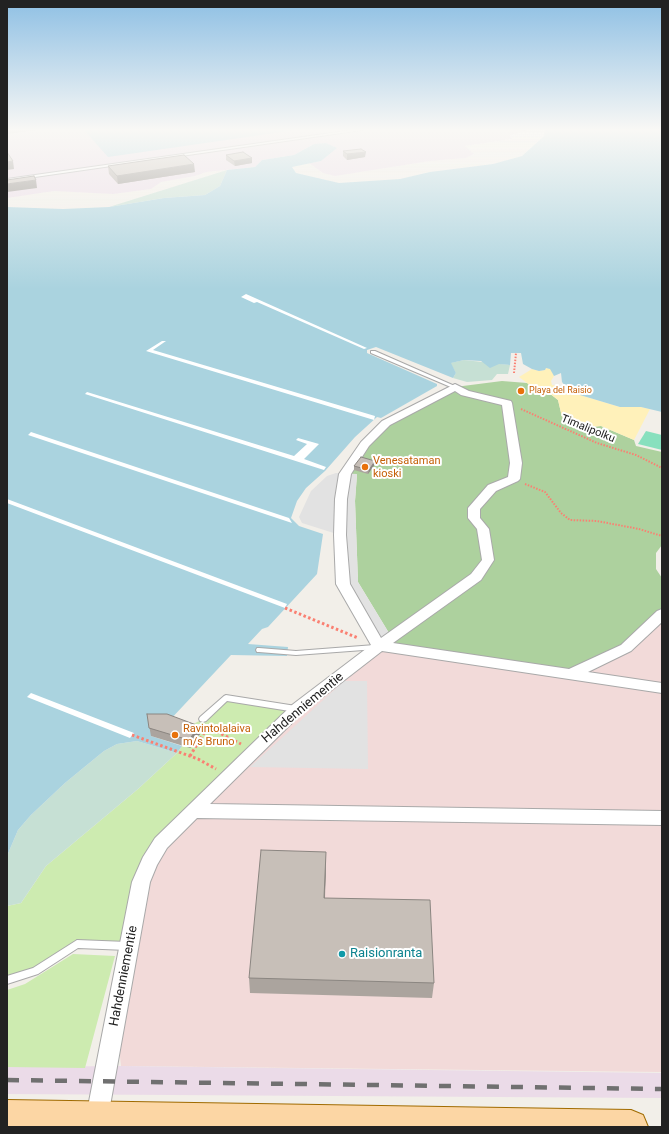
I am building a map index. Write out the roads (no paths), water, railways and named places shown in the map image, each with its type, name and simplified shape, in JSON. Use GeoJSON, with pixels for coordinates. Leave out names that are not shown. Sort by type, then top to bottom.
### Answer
{"type":"FeatureCollection","features":[{"type":"Feature","properties":{"kind":"main road"},"geometry":{"type":"LineString","coordinates":[[7,1117],[97,1117],[631,1127]]}},
{"type":"Feature","properties":{"kind":"street","name":"Hahdenniementie"},"geometry":{"type":"LineString","coordinates":[[97,1117],[141,882],[149,862],[161,843],[194,811],[226,776],[297,709],[379,646],[476,576],[488,560],[483,529],[474,518],[474,508],[492,488],[514,479],[516,463],[507,403],[465,394],[455,387]]}},
{"type":"Feature","properties":{"kind":"street"},"geometry":{"type":"LineString","coordinates":[[455,387],[386,423],[365,444],[345,474],[341,506],[340,535],[343,584],[379,646],[662,688]]}},
{"type":"Feature","properties":{"kind":"street"},"geometry":{"type":"LineString","coordinates":[[569,675],[626,648],[662,614]]}},
{"type":"Feature","properties":{"kind":"street"},"geometry":{"type":"LineString","coordinates":[[194,811],[662,818]]}},
{"type":"Feature","properties":{"kind":"lane"},"geometry":{"type":"LineString","coordinates":[[373,352],[455,387]]}},
{"type":"Feature","properties":{"kind":"lane"},"geometry":{"type":"LineString","coordinates":[[259,650],[296,652],[379,646]]}},
{"type":"Feature","properties":{"kind":"lane"},"geometry":{"type":"LineString","coordinates":[[203,719],[226,698],[297,709]]}},
{"type":"Feature","properties":{"kind":"lane"},"geometry":{"type":"LineString","coordinates":[[7,980],[36,971],[77,944],[129,947]]}},
{"type":"Feature","properties":{"kind":"water"},"geometry":{"type":"Polygon","coordinates":[[[221,183],[662,183],[662,412],[641,407],[620,407],[570,392],[562,382],[561,373],[554,376],[550,369],[546,368],[545,370],[539,371],[532,369],[523,364],[521,353],[511,353],[510,365],[499,364],[490,368],[481,361],[464,360],[451,363],[456,373],[453,378],[376,347],[367,350],[367,353],[437,384],[437,386],[381,418],[377,417],[355,437],[325,471],[306,488],[297,501],[291,518],[299,526],[323,534],[317,574],[268,627],[262,629],[248,644],[288,647],[287,656],[231,655],[168,722],[151,736],[182,746],[177,753],[137,741],[117,744],[104,751],[65,783],[31,815],[18,830],[7,856],[7,207],[63,209],[109,207],[164,198],[205,195],[220,186],[221,183]]]}},
{"type":"Feature","properties":{"kind":"railway"},"geometry":{"type":"LineString","coordinates":[[7,1080],[662,1089]]}},
{"type":"Feature","properties":{"kind":"place","name":"Playa del Raisio"},"geometry":{"type":"Point","coordinates":[521,391]}},
{"type":"Feature","properties":{"kind":"place","name":"Venesataman kioski"},"geometry":{"type":"Point","coordinates":[365,467]}},
{"type":"Feature","properties":{"kind":"place","name":"Ravintolalaiva m/s Bruno"},"geometry":{"type":"Point","coordinates":[175,735]}},
{"type":"Feature","properties":{"kind":"place","name":"Raisionranta"},"geometry":{"type":"Point","coordinates":[342,954]}}]}
